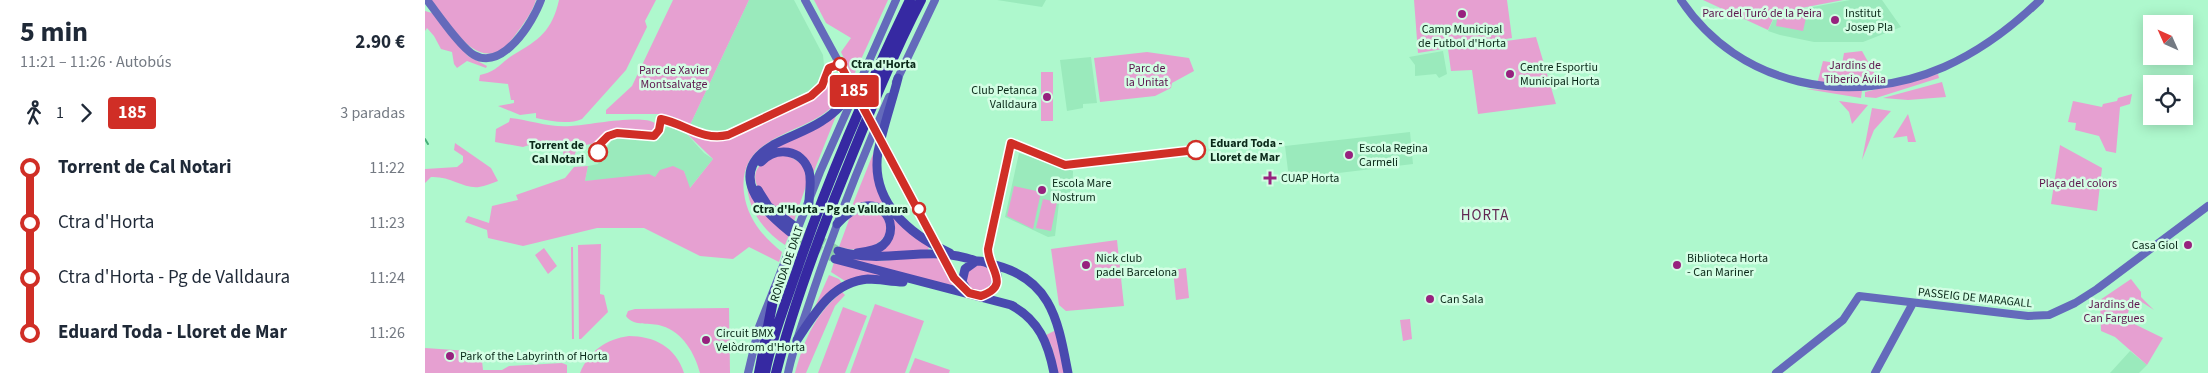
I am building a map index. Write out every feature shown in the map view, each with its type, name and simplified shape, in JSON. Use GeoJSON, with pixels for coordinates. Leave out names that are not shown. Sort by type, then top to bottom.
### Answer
{"type":"FeatureCollection","features":[{"type":"Feature","properties":{"kind":"highway","name":"RONDA DE DALT"},"geometry":{"type":"LineString","coordinates":[[765,373],[785,304],[813,226],[854,122],[910,0]]}},
{"type":"Feature","properties":{"kind":"highway","name":"RONDA DE DALT"},"geometry":{"type":"LineString","coordinates":[[776,373],[791,320],[822,229],[873,104],[921,0]]}},
{"type":"Feature","properties":{"kind":"highway"},"geometry":{"type":"LineString","coordinates":[[759,373],[775,290]]}},
{"type":"Feature","properties":{"kind":"main road"},"geometry":{"type":"LineString","coordinates":[[898,78],[878,152],[878,175],[889,204],[902,223],[920,238],[944,251],[1004,268],[1025,279],[1047,300],[1059,327],[1068,373]]}},
{"type":"Feature","properties":{"kind":"main road"},"geometry":{"type":"LineString","coordinates":[[809,203],[810,177],[802,159],[781,151],[771,154],[762,161],[755,176],[759,193],[792,228],[757,202],[750,181],[753,166],[760,156],[772,146],[815,126],[832,115],[857,86]]}},
{"type":"Feature","properties":{"kind":"main road"},"geometry":{"type":"LineString","coordinates":[[837,224],[856,207],[867,205],[880,208],[888,218],[889,235],[883,245],[871,251],[837,255],[919,282],[1011,305],[1032,320],[1045,340],[1054,373]]}},
{"type":"Feature","properties":{"kind":"main road"},"geometry":{"type":"LineString","coordinates":[[851,254],[885,258],[944,251]]}},
{"type":"Feature","properties":{"kind":"main road"},"geometry":{"type":"LineString","coordinates":[[969,293],[963,285],[962,276],[966,267],[976,261]]}},
{"type":"Feature","properties":{"kind":"main road"},"geometry":{"type":"LineString","coordinates":[[981,296],[992,290],[997,282],[996,273],[990,264]]}},
{"type":"Feature","properties":{"kind":"main road"},"geometry":{"type":"LineString","coordinates":[[797,340],[822,303],[844,286],[870,279],[919,282]]}},
{"type":"Feature","properties":{"kind":"street"},"geometry":{"type":"LineString","coordinates":[[427,0],[470,52],[486,58],[499,55],[510,47],[532,17],[541,0]]}},
{"type":"Feature","properties":{"kind":"street"},"geometry":{"type":"LineString","coordinates":[[805,0],[944,251],[956,282],[969,293]]}},
{"type":"Feature","properties":{"kind":"street"},"geometry":{"type":"LineString","coordinates":[[748,373],[759,327],[857,86],[897,0]]}},
{"type":"Feature","properties":{"kind":"street"},"geometry":{"type":"LineString","coordinates":[[788,373],[797,340],[861,161],[935,0]]}},
{"type":"Feature","properties":{"kind":"street"},"geometry":{"type":"LineString","coordinates":[[1681,0],[1695,22],[1710,36],[1755,67],[1778,76],[1819,86],[1857,87],[1881,85],[1948,65],[2007,30],[2040,0]]}},
{"type":"Feature","properties":{"kind":"street","name":"PASSEIG DE MARAGALL"},"geometry":{"type":"LineString","coordinates":[[1776,373],[1843,320],[1859,296],[2028,316],[2059,312],[2081,300],[2130,266],[2208,206]]}},
{"type":"Feature","properties":{"kind":"street"},"geometry":{"type":"LineString","coordinates":[[1875,373],[1913,303]]}},
{"type":"Feature","properties":{"kind":"shaded area"},"geometry":{"type":"Polygon","coordinates":[[[749,0],[794,0],[823,55],[824,65],[821,78],[809,92],[728,129],[717,132],[700,130],[690,125],[749,0]]]}},
{"type":"Feature","properties":{"kind":"shaded area"},"geometry":{"type":"Polygon","coordinates":[[[997,0],[1046,0],[1042,7],[997,0]]]}},
{"type":"Feature","properties":{"kind":"shaded area","name":"Institut Josep Pla"},"geometry":{"type":"Polygon","coordinates":[[[1850,0],[1882,0],[1901,27],[1863,42],[1814,42],[1768,31],[1776,14],[1850,0]]]}},
{"type":"Feature","properties":{"kind":"shaded area"},"geometry":{"type":"Polygon","coordinates":[[[1443,51],[1447,74],[1439,78],[1436,74],[1415,76],[1415,65],[1409,57],[1443,51]]]}},
{"type":"Feature","properties":{"kind":"shaded area"},"geometry":{"type":"Polygon","coordinates":[[[1091,57],[1097,103],[1083,104],[1083,108],[1067,111],[1060,60],[1091,57]]]}},
{"type":"Feature","properties":{"kind":"shaded area"},"geometry":{"type":"Polygon","coordinates":[[[667,127],[685,132],[704,153],[713,159],[689,189],[684,171],[655,177],[585,181],[588,166],[598,164],[603,154],[605,155],[606,149],[613,138],[622,137],[651,141],[658,137],[667,127]]]}},
{"type":"Feature","properties":{"kind":"shaded area","name":"Escola Regina Carmeli"},"geometry":{"type":"Polygon","coordinates":[[[1410,132],[1413,164],[1289,179],[1285,146],[1410,132]]]}},
{"type":"Feature","properties":{"kind":"shaded area","name":"Escola Mare Nostrum"},"geometry":{"type":"Polygon","coordinates":[[[1019,153],[1073,171],[1072,196],[1067,202],[1059,203],[1055,236],[1048,237],[1005,217],[1019,153]]]}},
{"type":"Feature","properties":{"kind":"shaded area"},"geometry":{"type":"Polygon","coordinates":[[[2130,351],[2147,365],[2139,373],[2110,373],[2130,351]]]}},
{"type":"Feature","properties":{"kind":"green space"},"geometry":{"type":"Polygon","coordinates":[[[431,0],[536,0],[530,14],[516,34],[504,48],[492,53],[480,52],[469,46],[431,0]]]}},
{"type":"Feature","properties":{"kind":"green space"},"geometry":{"type":"Polygon","coordinates":[[[559,0],[656,0],[645,21],[647,27],[626,70],[582,119],[571,122],[536,118],[536,113],[520,115],[498,106],[514,103],[514,100],[511,100],[508,84],[479,81],[480,75],[495,69],[543,34],[553,20],[559,0]]]}},
{"type":"Feature","properties":{"kind":"green space","name":"Parc de Xavier Montsalvatge"},"geometry":{"type":"Polygon","coordinates":[[[673,0],[749,0],[690,125],[661,114],[606,114],[606,110],[632,86],[673,0]]]}},
{"type":"Feature","properties":{"kind":"green space"},"geometry":{"type":"Polygon","coordinates":[[[814,0],[888,0],[853,77],[841,52],[851,38],[826,23],[814,0]]]}},
{"type":"Feature","properties":{"kind":"green space","name":"Camp Municipal de Futbol d'Horta"},"geometry":{"type":"Polygon","coordinates":[[[1414,0],[1507,0],[1512,38],[1418,53],[1414,0]]]}},
{"type":"Feature","properties":{"kind":"green space","name":"Parc del Turó de la Peira"},"geometry":{"type":"Polygon","coordinates":[[[1703,0],[1843,0],[1776,13],[1768,30],[1703,0]]]}},
{"type":"Feature","properties":{"kind":"green space"},"geometry":{"type":"Polygon","coordinates":[[[425,11],[432,13],[468,56],[487,66],[486,68],[467,61],[457,68],[454,64],[452,52],[441,49],[427,28],[425,31],[425,11]]]}},
{"type":"Feature","properties":{"kind":"green space"},"geometry":{"type":"Polygon","coordinates":[[[1778,13],[1806,18],[1803,31],[1776,26],[1778,13]]]}},
{"type":"Feature","properties":{"kind":"green space","name":"Centre Esportiu Municipal Horta"},"geometry":{"type":"Polygon","coordinates":[[[1536,37],[1556,104],[1478,114],[1472,70],[1451,71],[1448,49],[1536,37]]]}},
{"type":"Feature","properties":{"kind":"green space","name":"Jardins de Tiberio Ávila"},"geometry":{"type":"Polygon","coordinates":[[[1862,51],[1881,85],[1819,86],[1818,80],[1823,61],[1842,64],[1844,53],[1862,51]]]}},
{"type":"Feature","properties":{"kind":"green space","name":"Parc de la Unitat"},"geometry":{"type":"Polygon","coordinates":[[[1147,52],[1189,58],[1194,71],[1172,83],[1171,88],[1155,96],[1100,102],[1094,58],[1147,52]]]}},
{"type":"Feature","properties":{"kind":"green space","name":"Club Petanca Valldaura"},"geometry":{"type":"Polygon","coordinates":[[[1041,72],[1053,72],[1053,121],[1041,121],[1041,72]]]}},
{"type":"Feature","properties":{"kind":"green space"},"geometry":{"type":"Polygon","coordinates":[[[836,74],[847,90],[841,98],[817,118],[765,144],[748,163],[744,176],[744,193],[752,219],[768,240],[782,252],[779,262],[749,247],[733,259],[700,256],[644,228],[597,228],[523,246],[488,238],[487,230],[465,222],[468,216],[489,223],[492,206],[518,200],[516,195],[565,178],[574,167],[588,166],[585,181],[649,174],[655,177],[660,170],[673,166],[684,171],[690,188],[713,159],[685,132],[708,139],[719,140],[732,137],[812,99],[823,90],[831,75],[835,77],[836,74]]]}},
{"type":"Feature","properties":{"kind":"green space"},"geometry":{"type":"Polygon","coordinates":[[[1938,74],[1939,78],[1876,98],[1865,97],[1865,92],[1938,74]]]}},
{"type":"Feature","properties":{"kind":"green space"},"geometry":{"type":"Polygon","coordinates":[[[1942,82],[1946,97],[1908,100],[1883,98],[1942,82]]]}},
{"type":"Feature","properties":{"kind":"green space"},"geometry":{"type":"Polygon","coordinates":[[[1806,89],[1862,91],[1861,98],[1806,89]]]}},
{"type":"Feature","properties":{"kind":"green space"},"geometry":{"type":"Polygon","coordinates":[[[2132,94],[2130,104],[2120,107],[2116,153],[2106,151],[2099,136],[2075,130],[2076,123],[2068,122],[2073,101],[2102,107],[2103,104],[2117,101],[2118,98],[2132,94]]]}},
{"type":"Feature","properties":{"kind":"green space"},"geometry":{"type":"Polygon","coordinates":[[[1839,101],[1868,105],[1852,124],[1849,112],[1839,101]]]}},
{"type":"Feature","properties":{"kind":"green space"},"geometry":{"type":"Polygon","coordinates":[[[1872,108],[1891,111],[1874,130],[1862,160],[1872,108]]]}},
{"type":"Feature","properties":{"kind":"green space"},"geometry":{"type":"Polygon","coordinates":[[[838,111],[812,176],[809,167],[796,154],[780,150],[763,156],[754,171],[754,185],[760,199],[764,205],[791,229],[770,213],[759,201],[752,185],[752,176],[756,165],[763,155],[774,147],[838,111]]]}},
{"type":"Feature","properties":{"kind":"green space"},"geometry":{"type":"Polygon","coordinates":[[[1908,114],[1916,142],[1908,142],[1907,136],[1893,138],[1908,114]]]}},
{"type":"Feature","properties":{"kind":"green space"},"geometry":{"type":"Polygon","coordinates":[[[510,118],[563,126],[639,120],[655,123],[656,128],[652,134],[615,131],[595,143],[581,146],[578,144],[575,147],[577,149],[571,163],[564,157],[562,146],[532,144],[523,147],[495,142],[496,129],[509,122],[510,118]]]}},
{"type":"Feature","properties":{"kind":"green space"},"geometry":{"type":"Polygon","coordinates":[[[455,143],[491,168],[498,181],[481,187],[473,187],[445,178],[431,177],[425,183],[425,169],[457,167],[463,162],[463,156],[454,150],[455,143]]]}},
{"type":"Feature","properties":{"kind":"green space"},"geometry":{"type":"Polygon","coordinates":[[[877,144],[881,193],[929,247],[928,250],[877,254],[886,243],[890,217],[859,204],[852,206],[877,144]]]}},
{"type":"Feature","properties":{"kind":"green space","name":"Plaça del colors"},"geometry":{"type":"Polygon","coordinates":[[[2060,145],[2102,168],[2097,211],[2051,204],[2060,145]]]}},
{"type":"Feature","properties":{"kind":"green space"},"geometry":{"type":"Polygon","coordinates":[[[784,153],[804,165],[807,183],[794,221],[764,196],[755,180],[756,171],[764,161],[784,153]]]}},
{"type":"Feature","properties":{"kind":"green space"},"geometry":{"type":"Polygon","coordinates":[[[747,179],[762,212],[789,235],[785,245],[769,232],[757,217],[749,199],[747,179]]]}},
{"type":"Feature","properties":{"kind":"green space"},"geometry":{"type":"Polygon","coordinates":[[[1014,186],[1041,192],[1033,229],[1007,216],[1014,186]]]}},
{"type":"Feature","properties":{"kind":"green space"},"geometry":{"type":"Polygon","coordinates":[[[1043,199],[1057,202],[1051,231],[1036,228],[1043,199]]]}},
{"type":"Feature","properties":{"kind":"green space"},"geometry":{"type":"Polygon","coordinates":[[[868,206],[885,216],[887,233],[872,247],[866,249],[839,247],[850,217],[868,206]]]}},
{"type":"Feature","properties":{"kind":"green space","name":"Nick club padel Barcelona"},"geometry":{"type":"Polygon","coordinates":[[[1117,240],[1124,306],[1066,311],[1059,305],[1051,249],[1117,240]]]}},
{"type":"Feature","properties":{"kind":"green space"},"geometry":{"type":"Polygon","coordinates":[[[601,244],[600,294],[604,295],[608,312],[579,339],[578,245],[601,244]]]}},
{"type":"Feature","properties":{"kind":"green space"},"geometry":{"type":"Polygon","coordinates":[[[571,247],[573,247],[574,339],[572,339],[571,247]]]}},
{"type":"Feature","properties":{"kind":"green space"},"geometry":{"type":"Polygon","coordinates":[[[544,248],[557,266],[548,274],[535,255],[544,248]]]}},
{"type":"Feature","properties":{"kind":"green space"},"geometry":{"type":"Polygon","coordinates":[[[837,253],[878,261],[939,256],[954,287],[847,260],[837,253]]]}},
{"type":"Feature","properties":{"kind":"green space"},"geometry":{"type":"Polygon","coordinates":[[[834,262],[888,277],[845,281],[831,272],[834,262]]]}},
{"type":"Feature","properties":{"kind":"green space"},"geometry":{"type":"Polygon","coordinates":[[[979,265],[989,268],[992,278],[989,288],[979,291],[969,288],[966,278],[969,268],[979,265]]]}},
{"type":"Feature","properties":{"kind":"green space"},"geometry":{"type":"Polygon","coordinates":[[[1186,268],[1189,298],[1176,300],[1173,270],[1186,268]]]}},
{"type":"Feature","properties":{"kind":"green space"},"geometry":{"type":"Polygon","coordinates":[[[829,275],[839,279],[843,285],[813,311],[829,275]]]}},
{"type":"Feature","properties":{"kind":"green space","name":"Jardins de Can Fargues"},"geometry":{"type":"Polygon","coordinates":[[[2131,279],[2141,292],[2141,297],[2154,310],[2130,297],[2127,304],[2130,306],[2126,320],[2163,338],[2147,365],[2115,337],[2101,331],[2100,300],[2131,279]]]}},
{"type":"Feature","properties":{"kind":"green space"},"geometry":{"type":"Polygon","coordinates":[[[842,292],[845,295],[835,306],[806,373],[795,373],[802,350],[812,328],[825,309],[842,292]]]}},
{"type":"Feature","properties":{"kind":"green space"},"geometry":{"type":"Polygon","coordinates":[[[875,304],[924,321],[905,373],[850,373],[875,304]]]}},
{"type":"Feature","properties":{"kind":"green space"},"geometry":{"type":"Polygon","coordinates":[[[843,307],[867,316],[845,373],[818,373],[843,307]]]}},
{"type":"Feature","properties":{"kind":"green space","name":"Circuit BMX Velòdrom d'Horta"},"geometry":{"type":"Polygon","coordinates":[[[729,308],[730,373],[700,373],[691,351],[676,333],[662,326],[633,322],[626,316],[628,311],[635,309],[729,308]]]}},
{"type":"Feature","properties":{"kind":"green space"},"geometry":{"type":"Polygon","coordinates":[[[1410,319],[1412,339],[1403,341],[1400,320],[1410,319]]]}},
{"type":"Feature","properties":{"kind":"green space"},"geometry":{"type":"Polygon","coordinates":[[[1056,330],[1064,373],[1058,373],[1052,347],[1046,335],[1056,330]]]}},
{"type":"Feature","properties":{"kind":"green space"},"geometry":{"type":"Polygon","coordinates":[[[629,336],[647,338],[663,345],[676,356],[684,373],[580,373],[588,358],[599,347],[613,340],[629,336]]]}},
{"type":"Feature","properties":{"kind":"green space","name":"Park of the Labyrinth of Horta"},"geometry":{"type":"Polygon","coordinates":[[[425,348],[469,351],[482,361],[483,370],[502,370],[509,366],[562,363],[567,365],[567,373],[425,373],[425,348]]]}},
{"type":"Feature","properties":{"kind":"green space"},"geometry":{"type":"Polygon","coordinates":[[[915,358],[950,370],[949,373],[909,373],[915,358]]]}},
{"type":"Feature","properties":{"kind":"waterway"},"geometry":{"type":"LineString","coordinates":[[425,139],[428,144]]}},
{"type":"Feature","properties":{"kind":"tunnel"},"geometry":{"type":"LineString","coordinates":[[793,225],[838,251]]}},
{"type":"Feature","properties":{"kind":"tunnel"},"geometry":{"type":"LineString","coordinates":[[790,232],[835,259]]}},
{"type":"Feature","properties":{"kind":"bus line","name":"185"},"geometry":{"type":"LineString","coordinates":[[598,152],[596,148],[611,134],[622,133],[654,136],[659,130],[661,119],[668,120],[702,135],[715,137],[728,135],[811,96],[822,86],[829,68],[840,64],[910,192],[956,282],[969,293],[981,296],[992,290],[997,282],[996,273],[989,263],[989,238],[1011,143],[1065,165],[1196,150]]}},
{"type":"Feature","properties":{"kind":"place","name":"Camp Municipal de Futbol d'Horta"},"geometry":{"type":"Point","coordinates":[1462,14]}},
{"type":"Feature","properties":{"kind":"place","name":"Institut Josep Pla"},"geometry":{"type":"Point","coordinates":[1835,20]}},
{"type":"Feature","properties":{"kind":"place","name":"Ctra d'Horta"},"geometry":{"type":"Point","coordinates":[840,64]}},
{"type":"Feature","properties":{"kind":"place","name":"Centre Esportiu Municipal Horta"},"geometry":{"type":"Point","coordinates":[1510,74]}},
{"type":"Feature","properties":{"kind":"place","name":"Club Petanca Valldaura"},"geometry":{"type":"Point","coordinates":[1047,97]}},
{"type":"Feature","properties":{"kind":"place","name":"Eduard Toda - Lloret de Mar"},"geometry":{"type":"Point","coordinates":[1196,150]}},
{"type":"Feature","properties":{"kind":"place","name":"Torrent de Cal Notari"},"geometry":{"type":"Point","coordinates":[598,152]}},
{"type":"Feature","properties":{"kind":"place","name":"Escola Regina Carmeli"},"geometry":{"type":"Point","coordinates":[1349,155]}},
{"type":"Feature","properties":{"kind":"place","name":"CUAP Horta"},"geometry":{"type":"Point","coordinates":[1270,178]}},
{"type":"Feature","properties":{"kind":"place","name":"Escola Mare Nostrum"},"geometry":{"type":"Point","coordinates":[1042,190]}},
{"type":"Feature","properties":{"kind":"place","name":"Ctra d'Horta - Pg de Valldaura"},"geometry":{"type":"Point","coordinates":[919,209]}},
{"type":"Feature","properties":{"kind":"place","name":"Casa Giol"},"geometry":{"type":"Point","coordinates":[2188,245]}},
{"type":"Feature","properties":{"kind":"place","name":"Nick club padel Barcelona"},"geometry":{"type":"Point","coordinates":[1086,265]}},
{"type":"Feature","properties":{"kind":"place","name":"Biblioteca Horta - Can Mariner"},"geometry":{"type":"Point","coordinates":[1677,265]}},
{"type":"Feature","properties":{"kind":"place","name":"Can Sala"},"geometry":{"type":"Point","coordinates":[1430,299]}},
{"type":"Feature","properties":{"kind":"place","name":"Circuit BMX Velòdrom d'Horta"},"geometry":{"type":"Point","coordinates":[706,340]}},
{"type":"Feature","properties":{"kind":"place","name":"Park of the Labyrinth of Horta"},"geometry":{"type":"Point","coordinates":[450,356]}},
{"type":"Feature","properties":{"kind":"district","name":"HORTA"},"geometry":{"type":"Point","coordinates":[1485,215]}}]}
